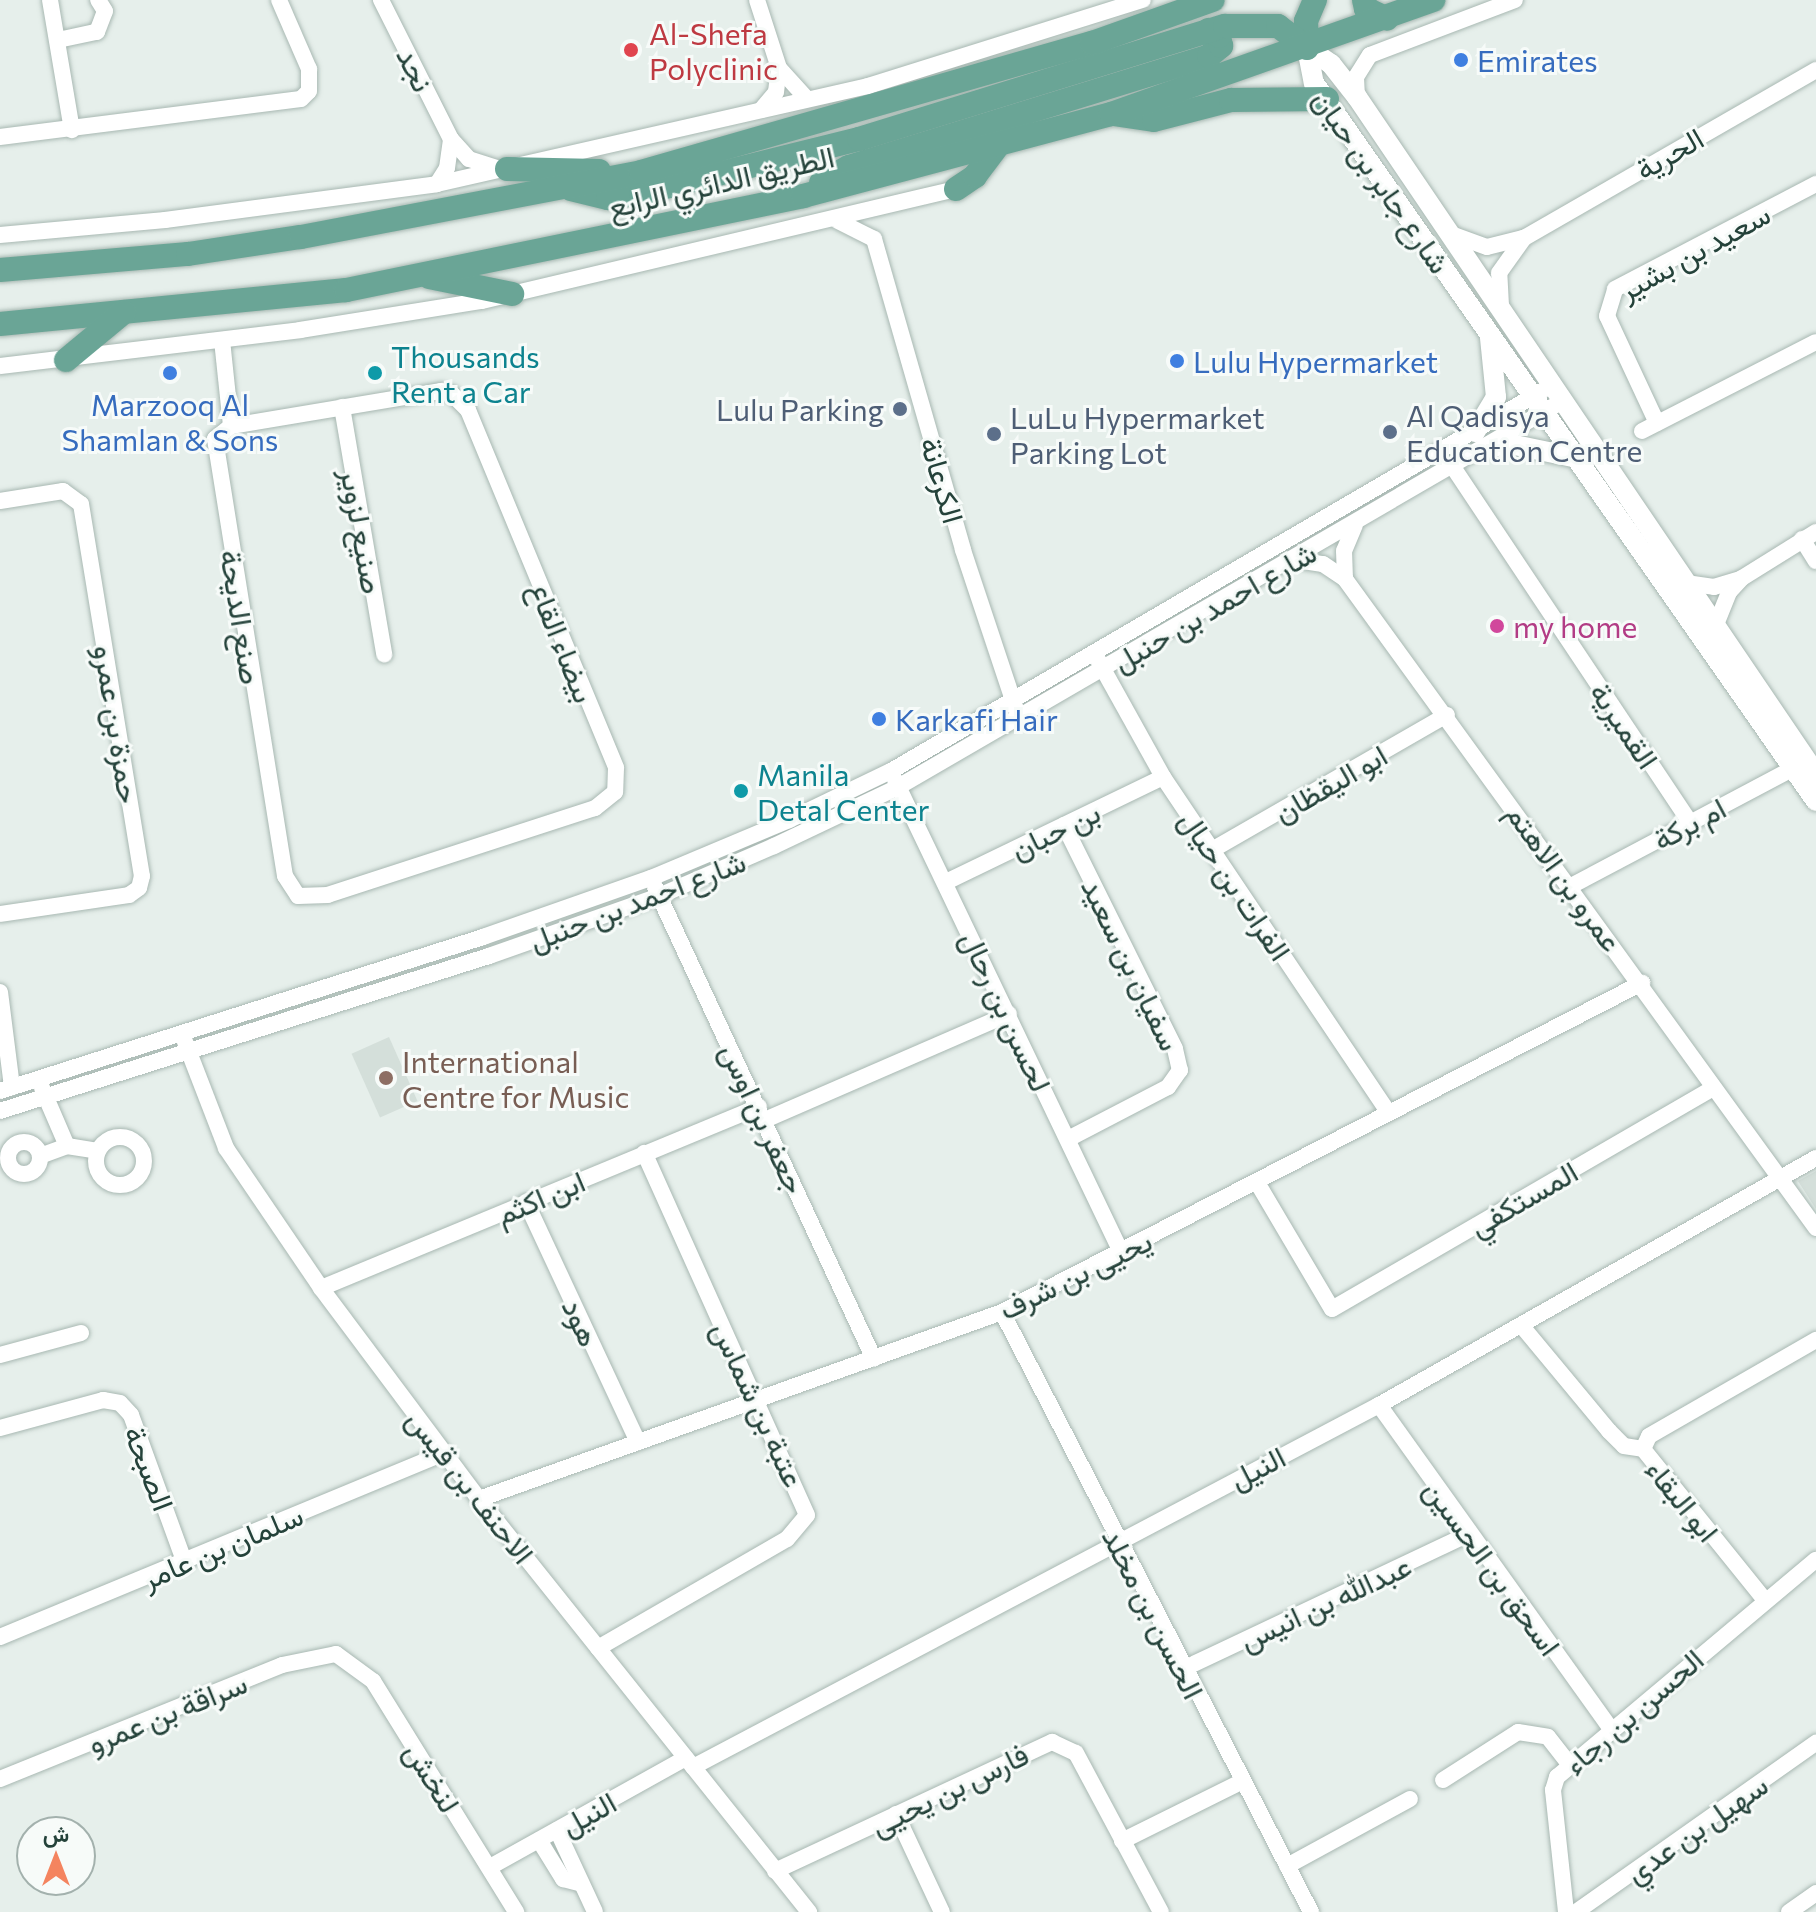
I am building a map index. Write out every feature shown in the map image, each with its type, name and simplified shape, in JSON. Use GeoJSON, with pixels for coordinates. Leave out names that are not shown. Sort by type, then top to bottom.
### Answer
{"type":"FeatureCollection","features":[{"type":"Feature","properties":{"kind":"main road","name":"الطريق الدائري الرابع"},"geometry":{"type":"LineString","coordinates":[[0,270],[202,252],[641,172],[1092,43],[1184,6],[1213,0]]}},
{"type":"Feature","properties":{"kind":"main road"},"geometry":{"type":"LineString","coordinates":[[1307,48],[1306,21],[1315,0]]}},
{"type":"Feature","properties":{"kind":"main road"},"geometry":{"type":"LineString","coordinates":[[1364,0],[1366,9],[1387,19]]}},
{"type":"Feature","properties":{"kind":"main road","name":"الطريق الدائري الرابع"},"geometry":{"type":"LineString","coordinates":[[0,324],[284,299],[426,276],[803,196],[996,148],[1111,114],[1307,48],[1433,0]]}},
{"type":"Feature","properties":{"kind":"main road"},"geometry":{"type":"LineString","coordinates":[[566,188],[608,198],[641,193],[978,106],[1209,30],[1242,23],[1278,26],[1307,48]]}},
{"type":"Feature","properties":{"kind":"main road"},"geometry":{"type":"LineString","coordinates":[[803,196],[849,167],[1209,56],[1221,46],[1219,36],[1209,30]]}},
{"type":"Feature","properties":{"kind":"main road"},"geometry":{"type":"LineString","coordinates":[[1111,114],[1154,120],[1231,100],[1327,99]]}},
{"type":"Feature","properties":{"kind":"main road"},"geometry":{"type":"LineString","coordinates":[[956,189],[975,176],[996,148]]}},
{"type":"Feature","properties":{"kind":"main road"},"geometry":{"type":"LineString","coordinates":[[507,169],[641,172]]}},
{"type":"Feature","properties":{"kind":"main road"},"geometry":{"type":"LineString","coordinates":[[426,276],[512,294]]}},
{"type":"Feature","properties":{"kind":"main road"},"geometry":{"type":"LineString","coordinates":[[66,360],[124,312]]}},
{"type":"Feature","properties":{"kind":"street"},"geometry":{"type":"LineString","coordinates":[[58,40],[97,32],[105,11],[98,0]]}},
{"type":"Feature","properties":{"kind":"street"},"geometry":{"type":"LineString","coordinates":[[0,137],[301,99],[309,91],[309,69],[279,0]]}},
{"type":"Feature","properties":{"kind":"street","name":"نجد"},"geometry":{"type":"LineString","coordinates":[[381,0],[451,139],[481,165],[507,169]]}},
{"type":"Feature","properties":{"kind":"street"},"geometry":{"type":"LineString","coordinates":[[757,0],[779,68],[807,99]]}},
{"type":"Feature","properties":{"kind":"street","name":"الطريق الدائري الرابع"},"geometry":{"type":"LineString","coordinates":[[0,235],[165,220],[437,184],[807,99],[998,48],[1143,0]]}},
{"type":"Feature","properties":{"kind":"street"},"geometry":{"type":"LineString","coordinates":[[1357,97],[1356,77],[1370,55],[1515,0]]}},
{"type":"Feature","properties":{"kind":"street"},"geometry":{"type":"LineString","coordinates":[[54,1],[72,130]]}},
{"type":"Feature","properties":{"kind":"street","name":"شارع جابر بن حيان"},"geometry":{"type":"LineString","coordinates":[[1307,48],[1325,58],[1357,97],[1560,391],[1804,768],[1816,801]]}},
{"type":"Feature","properties":{"kind":"street","name":"شارع جابر بن حيان"},"geometry":{"type":"LineString","coordinates":[[1307,48],[1309,74],[1573,457],[1804,768]]}},
{"type":"Feature","properties":{"kind":"street"},"geometry":{"type":"LineString","coordinates":[[761,110],[776,92],[779,68]]}},
{"type":"Feature","properties":{"kind":"street","name":"الحرية"},"geometry":{"type":"LineString","coordinates":[[1450,233],[1479,247],[1524,238],[1816,70]]}},
{"type":"Feature","properties":{"kind":"street"},"geometry":{"type":"LineString","coordinates":[[437,184],[447,168],[451,139]]}},
{"type":"Feature","properties":{"kind":"street","name":"سعيد بن بشير"},"geometry":{"type":"LineString","coordinates":[[1816,184],[1615,289],[1607,316],[1649,427],[1816,342]]}},
{"type":"Feature","properties":{"kind":"street","name":"الطريق الدائري الرابع"},"geometry":{"type":"LineString","coordinates":[[0,366],[222,340],[512,294],[956,189]]}},
{"type":"Feature","properties":{"kind":"street"},"geometry":{"type":"LineString","coordinates":[[832,220],[855,224],[874,239],[886,207]]}},
{"type":"Feature","properties":{"kind":"street","name":"الحرية"},"geometry":{"type":"LineString","coordinates":[[1501,306],[1501,266],[1524,238]]}},
{"type":"Feature","properties":{"kind":"street","name":"الكرعانة"},"geometry":{"type":"LineString","coordinates":[[874,239],[963,550],[1019,718]]}},
{"type":"Feature","properties":{"kind":"street"},"geometry":{"type":"LineString","coordinates":[[1490,334],[1496,397],[1480,440],[1573,457]]}},
{"type":"Feature","properties":{"kind":"street"},"geometry":{"type":"LineString","coordinates":[[222,340],[231,426]]}},
{"type":"Feature","properties":{"kind":"street","name":"بيضاء القاع"},"geometry":{"type":"LineString","coordinates":[[231,426],[441,391],[452,394],[468,410],[617,780],[615,792],[595,808],[328,895],[298,896]]}},
{"type":"Feature","properties":{"kind":"street","name":"شارع احمد بن حنبل"},"geometry":{"type":"LineString","coordinates":[[6,1089],[182,1030],[483,937],[651,878],[891,771],[1093,652],[1480,440],[1560,391]]}},
{"type":"Feature","properties":{"kind":"street","name":"صنيع لزوير"},"geometry":{"type":"LineString","coordinates":[[342,407],[384,654]]}},
{"type":"Feature","properties":{"kind":"street","name":"صنع الديحة"},"geometry":{"type":"LineString","coordinates":[[231,426],[215,439],[214,453],[285,876],[298,896]]}},
{"type":"Feature","properties":{"kind":"street","name":"شارع احمد بن حنبل"},"geometry":{"type":"LineString","coordinates":[[0,1111],[187,1049],[489,956],[659,896],[898,787],[1297,560],[1453,467],[1480,440]]}},
{"type":"Feature","properties":{"kind":"street","name":"القميرية"},"geometry":{"type":"LineString","coordinates":[[1453,467],[1690,823]]}},
{"type":"Feature","properties":{"kind":"street","name":"حمزة بن عمرو"},"geometry":{"type":"LineString","coordinates":[[0,501],[63,491],[81,504],[142,876],[139,888],[129,895],[0,914]]}},
{"type":"Feature","properties":{"kind":"street"},"geometry":{"type":"LineString","coordinates":[[1345,579],[1344,551],[1355,525]]}},
{"type":"Feature","properties":{"kind":"street"},"geometry":{"type":"LineString","coordinates":[[1686,583],[1714,587],[1742,578],[1809,535],[1816,561]]}},
{"type":"Feature","properties":{"kind":"street","name":"عمرو بن الاهتم"},"geometry":{"type":"LineString","coordinates":[[1297,560],[1323,564],[1345,579],[1642,983],[1713,1088],[1781,1179]]}},
{"type":"Feature","properties":{"kind":"street"},"geometry":{"type":"LineString","coordinates":[[1715,627],[1724,601],[1742,578]]}},
{"type":"Feature","properties":{"kind":"street"},"geometry":{"type":"LineString","coordinates":[[1146,622],[1157,638]]}},
{"type":"Feature","properties":{"kind":"street","name":"الفرات بن حيال"},"geometry":{"type":"LineString","coordinates":[[1093,652],[1163,777],[1389,1113]]}},
{"type":"Feature","properties":{"kind":"street","name":"ابو اليقظان"},"geometry":{"type":"LineString","coordinates":[[1212,850],[1447,715]]}},
{"type":"Feature","properties":{"kind":"street","name":"ام بركة"},"geometry":{"type":"LineString","coordinates":[[1571,886],[1690,823],[1804,768]]}},
{"type":"Feature","properties":{"kind":"street","name":"لحسن بن رحال"},"geometry":{"type":"LineString","coordinates":[[891,771],[1121,1252]]}},
{"type":"Feature","properties":{"kind":"street","name":"بن حبان"},"geometry":{"type":"LineString","coordinates":[[946,882],[1163,777]]}},
{"type":"Feature","properties":{"kind":"street","name":"سفيان بن سعيد"},"geometry":{"type":"LineString","coordinates":[[1064,825],[1175,1049],[1180,1070],[1168,1087],[1068,1139]]}},
{"type":"Feature","properties":{"kind":"street","name":"جعفر بن اوس"},"geometry":{"type":"LineString","coordinates":[[651,878],[874,1359]]}},
{"type":"Feature","properties":{"kind":"street","name":"يحيى بن شرف"},"geometry":{"type":"LineString","coordinates":[[479,1499],[1002,1312],[1258,1184],[1642,983]]}},
{"type":"Feature","properties":{"kind":"street"},"geometry":{"type":"LineString","coordinates":[[0,992],[6,1089]]}},
{"type":"Feature","properties":{"kind":"street","name":"ابن اكثم"},"geometry":{"type":"LineString","coordinates":[[321,1288],[644,1153],[762,1113],[1009,1014]]}},
{"type":"Feature","properties":{"kind":"street","name":"الاحنف بن قيس"},"geometry":{"type":"LineString","coordinates":[[182,1030],[226,1148],[321,1288],[479,1499],[809,1912]]}},
{"type":"Feature","properties":{"kind":"street"},"geometry":{"type":"LineString","coordinates":[[38,1080],[67,1146]]}},
{"type":"Feature","properties":{"kind":"street","name":"المستكفي"},"geometry":{"type":"LineString","coordinates":[[1258,1184],[1332,1309],[1713,1088]]}},
{"type":"Feature","properties":{"kind":"street"},"geometry":{"type":"LineString","coordinates":[[5,1166],[28,1173],[40,1156],[67,1146],[98,1151]]}},
{"type":"Feature","properties":{"kind":"street","name":"عتبة بن شماس"},"geometry":{"type":"LineString","coordinates":[[598,1648],[801,1528],[807,1515],[803,1497],[644,1153]]}},
{"type":"Feature","properties":{"kind":"street","name":"النيل"},"geometry":{"type":"LineString","coordinates":[[490,1867],[1379,1405],[1816,1158]]}},
{"type":"Feature","properties":{"kind":"street"},"geometry":{"type":"LineString","coordinates":[[1781,1179],[1816,1228]]}},
{"type":"Feature","properties":{"kind":"street","name":"هود"},"geometry":{"type":"LineString","coordinates":[[526,1202],[638,1442]]}},
{"type":"Feature","properties":{"kind":"street","name":"الحسن بن مخلد"},"geometry":{"type":"LineString","coordinates":[[1002,1312],[1116,1540],[1311,1912]]}},
{"type":"Feature","properties":{"kind":"street"},"geometry":{"type":"LineString","coordinates":[[1521,1325],[1609,1431],[1624,1446],[1643,1449]]}},
{"type":"Feature","properties":{"kind":"street"},"geometry":{"type":"LineString","coordinates":[[0,1355],[81,1333]]}},
{"type":"Feature","properties":{"kind":"street","name":"ابو البقاء"},"geometry":{"type":"LineString","coordinates":[[1764,1599],[1643,1449],[1649,1436],[1816,1340]]}},
{"type":"Feature","properties":{"kind":"street","name":"الصبحة"},"geometry":{"type":"LineString","coordinates":[[0,1428],[103,1400],[120,1403],[131,1415],[185,1563]]}},
{"type":"Feature","properties":{"kind":"street","name":"اسحق بن الحسين"},"geometry":{"type":"LineString","coordinates":[[1379,1405],[1467,1535],[1610,1728]]}},
{"type":"Feature","properties":{"kind":"street","name":"سلمان بن عامر"},"geometry":{"type":"LineString","coordinates":[[0,1637],[185,1563],[444,1453]]}},
{"type":"Feature","properties":{"kind":"street","name":"عبدالله بن انيس"},"geometry":{"type":"LineString","coordinates":[[1183,1669],[1467,1535]]}},
{"type":"Feature","properties":{"kind":"street","name":"الحسن بن رجاء"},"geometry":{"type":"LineString","coordinates":[[1566,1912],[1553,1790],[1568,1763],[1764,1599],[1816,1560]]}},
{"type":"Feature","properties":{"kind":"street","name":"سراقة بن عمرو"},"geometry":{"type":"LineString","coordinates":[[0,1779],[282,1665],[336,1654]]}},
{"type":"Feature","properties":{"kind":"street","name":"لنخش"},"geometry":{"type":"LineString","coordinates":[[336,1654],[373,1681],[516,1912]]}},
{"type":"Feature","properties":{"kind":"street"},"geometry":{"type":"LineString","coordinates":[[1443,1780],[1518,1732],[1548,1737],[1568,1763]]}},
{"type":"Feature","properties":{"kind":"street","name":"فارس بن يحيى"},"geometry":{"type":"LineString","coordinates":[[775,1871],[1052,1742],[1076,1753],[1161,1912]]}},
{"type":"Feature","properties":{"kind":"street","name":"سهيل بن عدي"},"geometry":{"type":"LineString","coordinates":[[1576,1912],[1816,1743]]}},
{"type":"Feature","properties":{"kind":"street"},"geometry":{"type":"LineString","coordinates":[[1122,1841],[1241,1782]]}},
{"type":"Feature","properties":{"kind":"street"},"geometry":{"type":"LineString","coordinates":[[1287,1866],[1410,1799]]}},
{"type":"Feature","properties":{"kind":"street"},"geometry":{"type":"LineString","coordinates":[[896,1814],[942,1912]]}},
{"type":"Feature","properties":{"kind":"street"},"geometry":{"type":"LineString","coordinates":[[557,1830],[578,1869],[579,1883],[595,1912]]}},
{"type":"Feature","properties":{"kind":"street"},"geometry":{"type":"LineString","coordinates":[[539,1840],[563,1879],[579,1883]]}},
{"type":"Feature","properties":{"kind":"street"},"geometry":{"type":"LineString","coordinates":[[1789,1912],[1816,1893]]}},
{"type":"Feature","properties":{"kind":"shaded area","name":"International Centre for Music"},"geometry":{"type":"Polygon","coordinates":[[[389,1037],[417,1101],[380,1118],[352,1054],[389,1037]]]}},
{"type":"Feature","properties":{"kind":"shaded area"},"geometry":{"type":"Polygon","coordinates":[[[1816,1171],[1816,1209],[1798,1181],[1816,1171]]]}},
{"type":"Feature","properties":{"kind":"place","name":"Al-Shefa Polyclinic"},"geometry":{"type":"Point","coordinates":[631,50]}},
{"type":"Feature","properties":{"kind":"place","name":"Emirates"},"geometry":{"type":"Point","coordinates":[1461,60]}},
{"type":"Feature","properties":{"kind":"place","name":"Lulu Hypermarket"},"geometry":{"type":"Point","coordinates":[1177,361]}},
{"type":"Feature","properties":{"kind":"place","name":"Marzooq Al Shamlan & Sons"},"geometry":{"type":"Point","coordinates":[170,373]}},
{"type":"Feature","properties":{"kind":"place","name":"Thousands Rent a Car"},"geometry":{"type":"Point","coordinates":[375,373]}},
{"type":"Feature","properties":{"kind":"place","name":"Lulu Parking"},"geometry":{"type":"Point","coordinates":[900,409]}},
{"type":"Feature","properties":{"kind":"place","name":"Al Qadisya Education Centre"},"geometry":{"type":"Point","coordinates":[1390,432]}},
{"type":"Feature","properties":{"kind":"place","name":"LuLu Hypermarket Parking Lot"},"geometry":{"type":"Point","coordinates":[994,434]}},
{"type":"Feature","properties":{"kind":"place","name":"my home"},"geometry":{"type":"Point","coordinates":[1497,626]}},
{"type":"Feature","properties":{"kind":"place","name":"Karkafi Hair"},"geometry":{"type":"Point","coordinates":[879,719]}},
{"type":"Feature","properties":{"kind":"place","name":"Manila Detal Center"},"geometry":{"type":"Point","coordinates":[741,791]}},
{"type":"Feature","properties":{"kind":"place","name":"International Centre for Music"},"geometry":{"type":"Point","coordinates":[386,1078]}}]}
